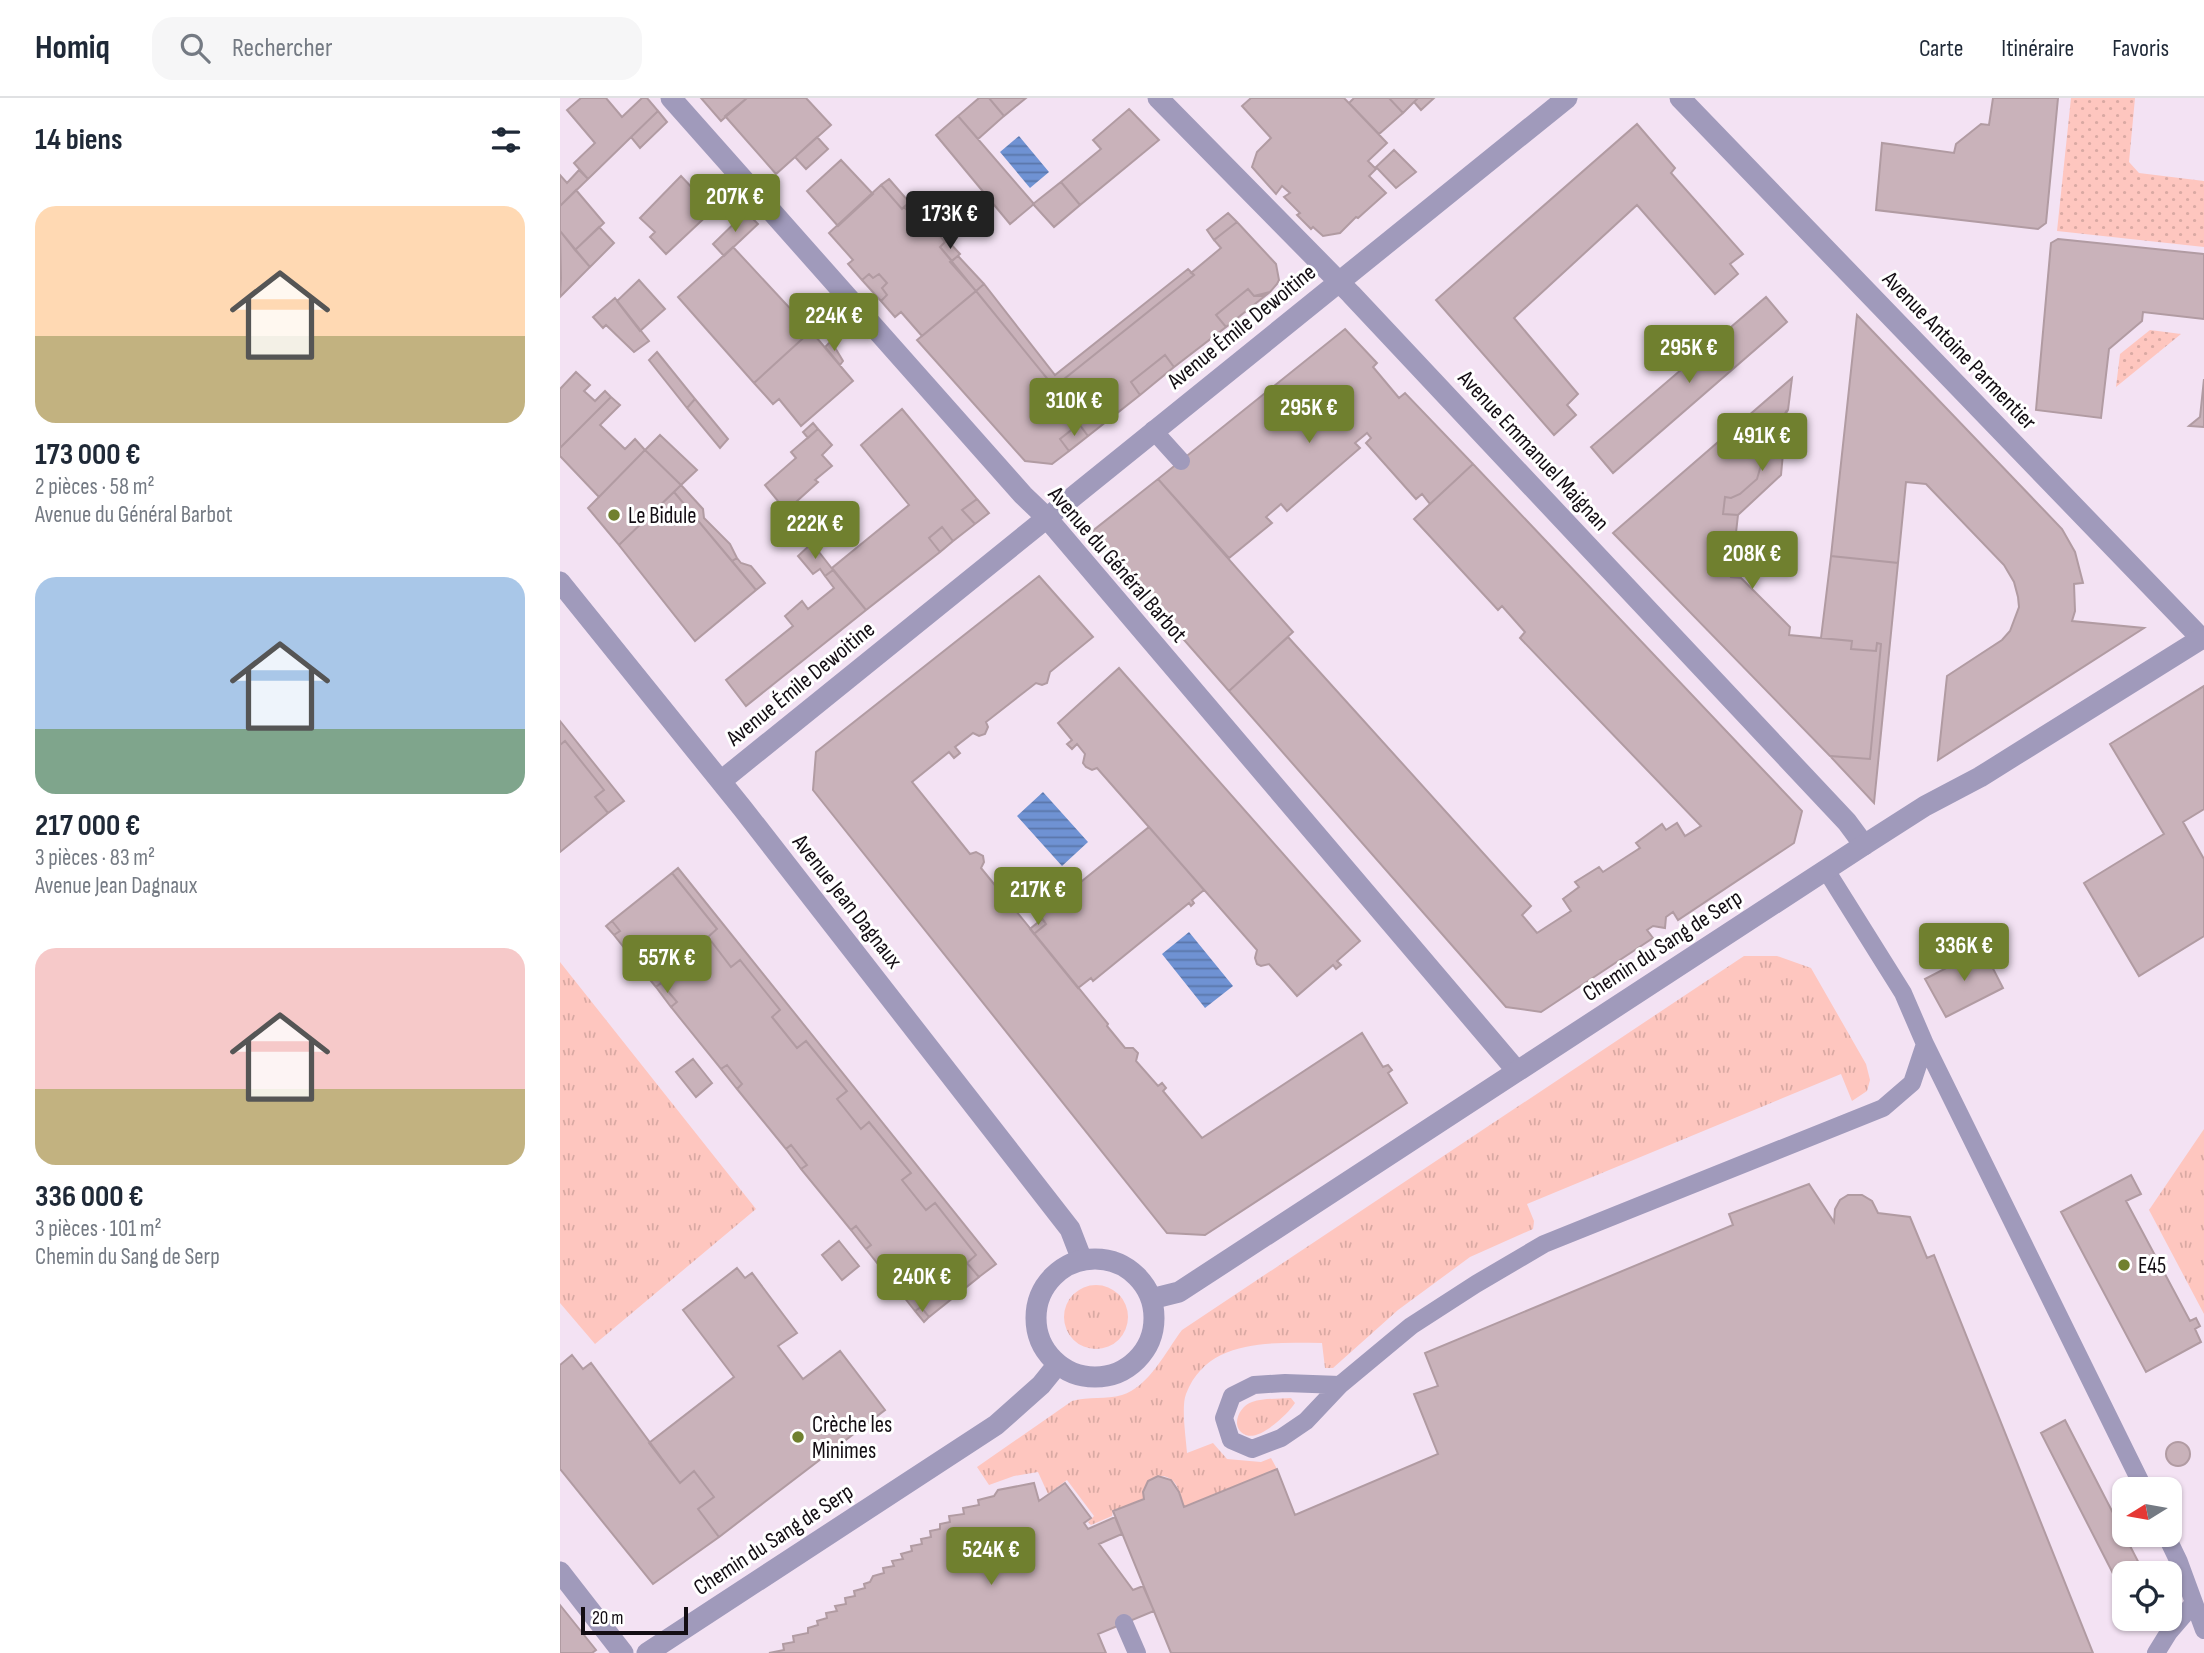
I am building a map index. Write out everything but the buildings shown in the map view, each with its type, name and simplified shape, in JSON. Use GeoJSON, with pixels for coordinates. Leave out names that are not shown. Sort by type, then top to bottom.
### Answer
{"type":"FeatureCollection","features":[{"type":"Feature","properties":{"kind":"street","name":"Avenue du Général Barbot"},"geometry":{"type":"LineString","coordinates":[[671,98],[1023,495],[1046,517],[1517,1071]]}},
{"type":"Feature","properties":{"kind":"street","name":"Avenue Emmanuel Maignan"},"geometry":{"type":"LineString","coordinates":[[1158,98],[1339,281],[1838,811],[1864,845]]}},
{"type":"Feature","properties":{"kind":"street","name":"Avenue Émile Dewoitine"},"geometry":{"type":"LineString","coordinates":[[721,781],[1567,98]]}},
{"type":"Feature","properties":{"kind":"street","name":"Avenue Antoine Parmentier"},"geometry":{"type":"LineString","coordinates":[[1680,98],[2203,638]]}},
{"type":"Feature","properties":{"kind":"street","name":"Avenue Jean Dagnaux"},"geometry":{"type":"LineString","coordinates":[[560,582],[721,781],[1070,1229],[1082,1260]]}},
{"type":"Feature","properties":{"kind":"street","name":"Chemin du Sang de Serp"},"geometry":{"type":"LineString","coordinates":[[1151,1299],[1179,1292],[1925,806],[1980,777],[2203,638]]}},
{"type":"Feature","properties":{"kind":"street"},"geometry":{"type":"LineString","coordinates":[[1100,1259],[1124,1267],[1143,1284],[1151,1299],[1154,1314],[1148,1345],[1138,1360],[1117,1374],[1097,1378],[1077,1375],[1058,1364],[1045,1350],[1038,1333],[1036,1314],[1041,1295],[1050,1279],[1065,1267],[1082,1260],[1100,1259]]}},
{"type":"Feature","properties":{"kind":"street","name":"Chemin du Sang de Serp"},"geometry":{"type":"LineString","coordinates":[[647,1653],[996,1425],[1041,1385],[1058,1364]]}},
{"type":"Feature","properties":{"kind":"street"},"geometry":{"type":"LineString","coordinates":[[560,1572],[623,1653]]}},
{"type":"Feature","properties":{"kind":"lane"},"geometry":{"type":"LineString","coordinates":[[1153,430],[1181,461]]}},
{"type":"Feature","properties":{"kind":"lane"},"geometry":{"type":"LineString","coordinates":[[1826,870],[1903,993],[1925,1044],[2138,1477]]}},
{"type":"Feature","properties":{"kind":"lane"},"geometry":{"type":"LineString","coordinates":[[1340,1385],[1254,1385],[1232,1396],[1224,1418],[1231,1440],[1252,1449],[1281,1438],[1306,1421],[1340,1385],[1411,1326],[1544,1244],[1882,1108],[1912,1083],[1925,1044]]}},
{"type":"Feature","properties":{"kind":"lane"},"geometry":{"type":"LineString","coordinates":[[2172,1547],[2204,1629]]}},
{"type":"Feature","properties":{"kind":"lane"},"geometry":{"type":"LineString","coordinates":[[2156,1653],[2169,1632],[2194,1602]]}},
{"type":"Feature","properties":{"kind":"lane"},"geometry":{"type":"LineString","coordinates":[[1124,1623],[1137,1653]]}},
{"type":"Feature","properties":{"kind":"green space"},"geometry":{"type":"Polygon","coordinates":[[[2071,98],[2135,98],[2129,162],[2139,173],[2204,181],[2204,247],[2057,231],[2071,98]]]}},
{"type":"Feature","properties":{"kind":"green space"},"geometry":{"type":"Polygon","coordinates":[[[2150,330],[2181,334],[2116,387],[2120,354],[2150,330]]]}},
{"type":"Feature","properties":{"kind":"green space"},"geometry":{"type":"Polygon","coordinates":[[[1744,956],[1777,956],[1811,968],[1866,1064],[1870,1080],[1867,1091],[1852,1101],[1841,1074],[1527,1204],[1534,1221],[1533,1229],[1470,1257],[1398,1310],[1333,1368],[1325,1368],[1322,1343],[1244,1347],[1210,1362],[1196,1375],[1186,1394],[1184,1414],[1187,1453],[1213,1443],[1227,1459],[1261,1462],[1271,1458],[1277,1469],[1184,1507],[1173,1481],[1168,1477],[1157,1477],[1145,1488],[1144,1499],[1113,1511],[1112,1516],[1091,1525],[1088,1522],[1094,1516],[1067,1480],[1048,1494],[1038,1472],[1014,1476],[989,1485],[977,1467],[1072,1401],[1122,1395],[1132,1391],[1149,1376],[1182,1330],[1744,956]]]}},
{"type":"Feature","properties":{"kind":"green space"},"geometry":{"type":"Polygon","coordinates":[[[560,962],[756,1209],[595,1344],[560,1303],[560,962]]]}},
{"type":"Feature","properties":{"kind":"green space"},"geometry":{"type":"Polygon","coordinates":[[[2204,1129],[2204,1314],[2149,1210],[2204,1129]]]}},
{"type":"Feature","properties":{"kind":"green space"},"geometry":{"type":"Polygon","coordinates":[[[1096,1285],[1114,1291],[1122,1299],[1128,1317],[1122,1335],[1114,1343],[1096,1349],[1078,1343],[1070,1335],[1064,1317],[1070,1299],[1078,1291],[1096,1285]]]}},
{"type":"Feature","properties":{"kind":"green space"},"geometry":{"type":"Polygon","coordinates":[[[1291,1398],[1295,1403],[1292,1407],[1266,1430],[1252,1436],[1241,1432],[1237,1423],[1238,1417],[1247,1404],[1291,1398]]]}},
{"type":"Feature","properties":{"kind":"water"},"geometry":{"type":"Polygon","coordinates":[[[1019,136],[1049,172],[1030,188],[1000,152],[1019,136]]]}},
{"type":"Feature","properties":{"kind":"water"},"geometry":{"type":"Polygon","coordinates":[[[1043,792],[1088,842],[1062,866],[1017,816],[1043,792]]]}},
{"type":"Feature","properties":{"kind":"water"},"geometry":{"type":"Polygon","coordinates":[[[1189,932],[1233,986],[1205,1008],[1162,954],[1189,932]]]}},
{"type":"Feature","properties":{"kind":"place","name":"Le Bidule"},"geometry":{"type":"Point","coordinates":[614,515]}},
{"type":"Feature","properties":{"kind":"place","name":"E45"},"geometry":{"type":"Point","coordinates":[2124,1265]}},
{"type":"Feature","properties":{"kind":"place","name":"Crèche les Minimes"},"geometry":{"type":"Point","coordinates":[798,1437]}}]}
